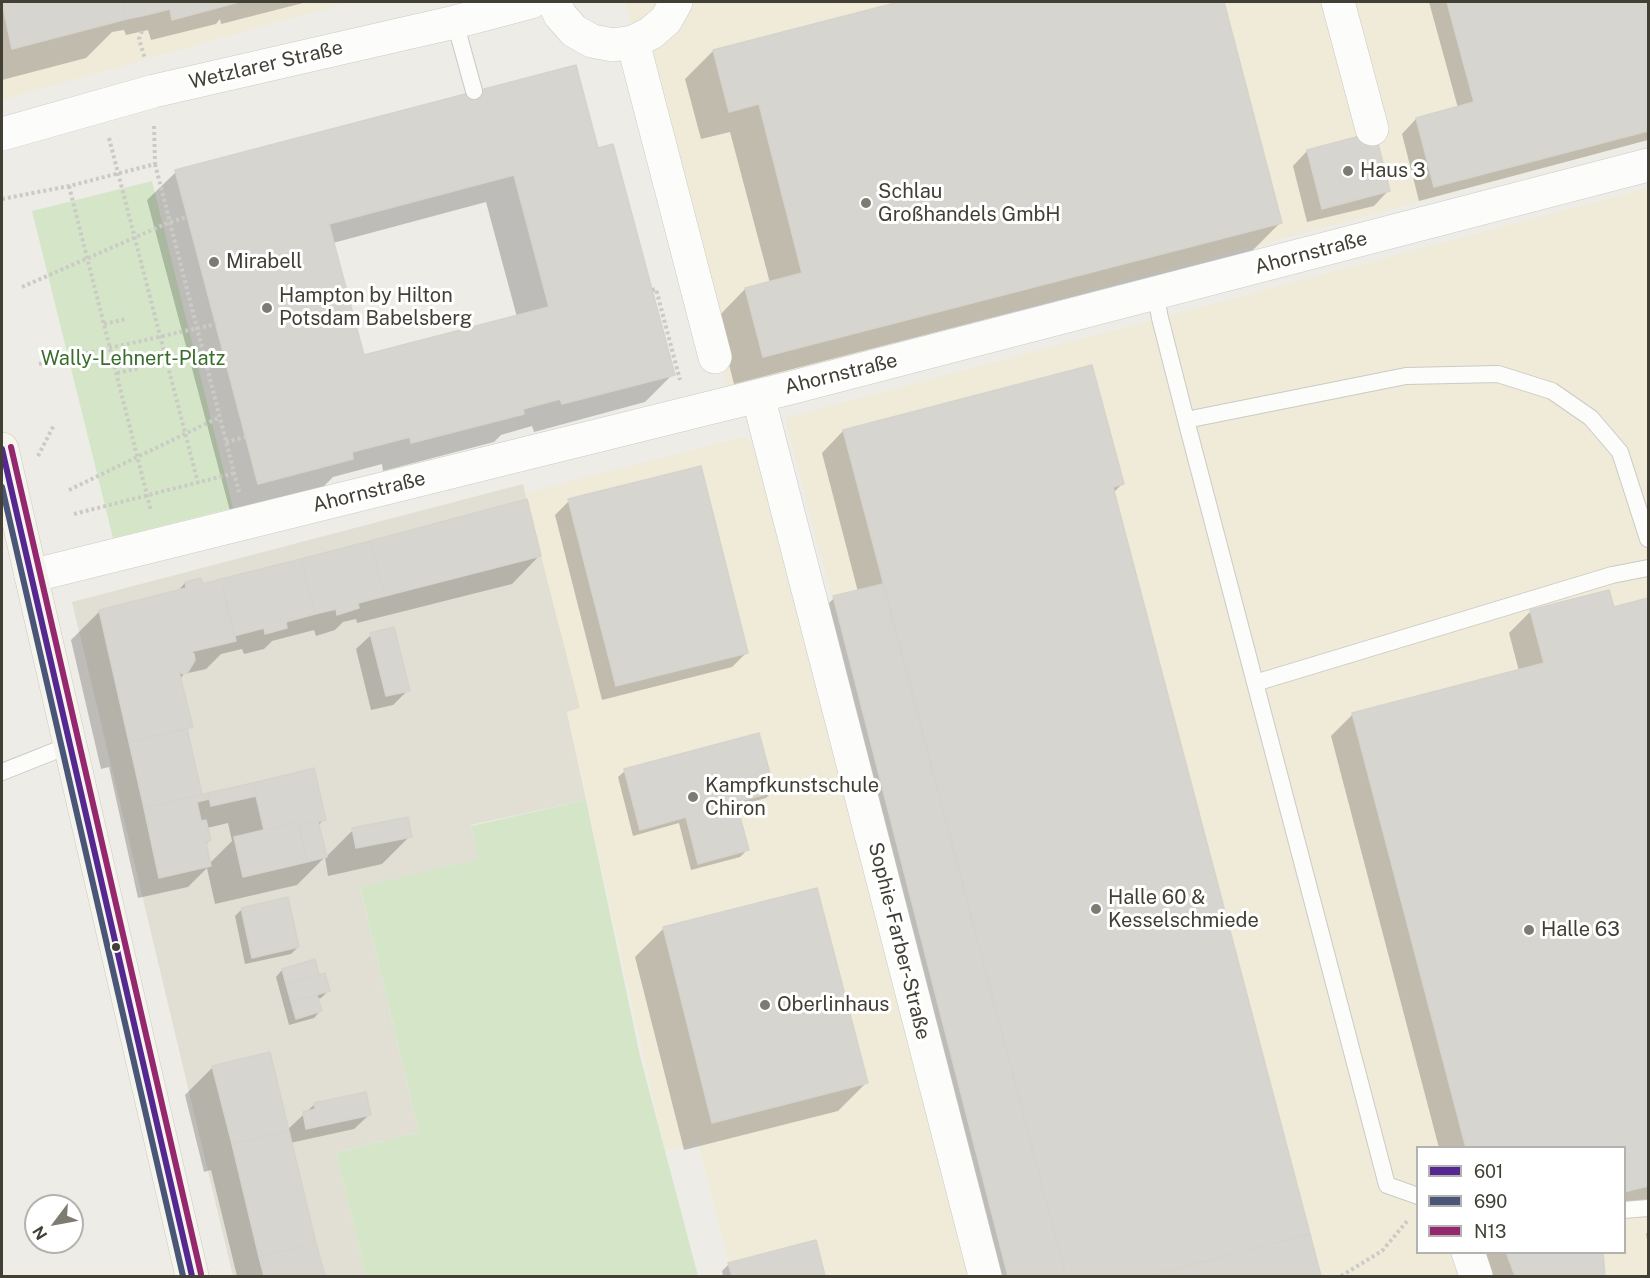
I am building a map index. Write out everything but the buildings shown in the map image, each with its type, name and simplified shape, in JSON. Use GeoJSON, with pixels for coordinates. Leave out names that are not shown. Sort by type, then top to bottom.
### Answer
{"type":"FeatureCollection","features":[{"type":"Feature","properties":{"kind":"street","name":"Wetzlarer Straße"},"geometry":{"type":"LineString","coordinates":[[2,134],[154,91],[455,22],[531,2]]}},
{"type":"Feature","properties":{"kind":"street"},"geometry":{"type":"LineString","coordinates":[[554,2],[560,15],[574,31],[592,41],[613,45],[633,42],[651,33],[666,20],[676,2]]}},
{"type":"Feature","properties":{"kind":"street"},"geometry":{"type":"LineString","coordinates":[[1338,2],[1372,129]]}},
{"type":"Feature","properties":{"kind":"street"},"geometry":{"type":"LineString","coordinates":[[633,42],[715,357]]}},
{"type":"Feature","properties":{"kind":"street","name":"Ahornstraße"},"geometry":{"type":"LineString","coordinates":[[31,576],[758,396],[1648,165]]}},
{"type":"Feature","properties":{"kind":"street","name":"Sophie-Farber-Straße"},"geometry":{"type":"LineString","coordinates":[[758,396],[985,1276]]}},
{"type":"Feature","properties":{"kind":"street"},"geometry":{"type":"LineString","coordinates":[[2,449],[192,1276]]}},
{"type":"Feature","properties":{"kind":"street"},"geometry":{"type":"LineString","coordinates":[[1469,1254],[1476,1276]]}},
{"type":"Feature","properties":{"kind":"lane"},"geometry":{"type":"LineString","coordinates":[[455,22],[474,92]]}},
{"type":"Feature","properties":{"kind":"lane"},"geometry":{"type":"LineString","coordinates":[[1155,293],[1186,420],[1387,1185],[1416,1195]]}},
{"type":"Feature","properties":{"kind":"lane"},"geometry":{"type":"LineString","coordinates":[[1186,420],[1406,376],[1498,374],[1552,391],[1591,417],[1620,452],[1648,539]]}},
{"type":"Feature","properties":{"kind":"lane"},"geometry":{"type":"LineString","coordinates":[[1255,683],[1612,575],[1648,568]]}},
{"type":"Feature","properties":{"kind":"lane"},"geometry":{"type":"LineString","coordinates":[[2,772],[70,745]]}},
{"type":"Feature","properties":{"kind":"lane"},"geometry":{"type":"LineString","coordinates":[[1626,1210],[1648,1208]]}},
{"type":"Feature","properties":{"kind":"path"},"geometry":{"type":"LineString","coordinates":[[154,91],[155,164],[238,487]]}},
{"type":"Feature","properties":{"kind":"path"},"geometry":{"type":"LineString","coordinates":[[102,106],[198,483]]}},
{"type":"Feature","properties":{"kind":"path"},"geometry":{"type":"LineString","coordinates":[[2,200],[155,164]]}},
{"type":"Feature","properties":{"kind":"path"},"geometry":{"type":"LineString","coordinates":[[69,186],[152,514]]}},
{"type":"Feature","properties":{"kind":"path"},"geometry":{"type":"LineString","coordinates":[[22,287],[170,222],[187,217]]}},
{"type":"Feature","properties":{"kind":"path"},"geometry":{"type":"LineString","coordinates":[[652,290],[656,289],[689,413]]}},
{"type":"Feature","properties":{"kind":"path"},"geometry":{"type":"LineString","coordinates":[[104,324],[126,319]]}},
{"type":"Feature","properties":{"kind":"path"},"geometry":{"type":"LineString","coordinates":[[39,364],[216,324]]}},
{"type":"Feature","properties":{"kind":"path"},"geometry":{"type":"LineString","coordinates":[[117,374],[139,368]]}},
{"type":"Feature","properties":{"kind":"path"},"geometry":{"type":"LineString","coordinates":[[69,490],[220,417]]}},
{"type":"Feature","properties":{"kind":"path"},"geometry":{"type":"LineString","coordinates":[[226,442],[245,436]]}},
{"type":"Feature","properties":{"kind":"path"},"geometry":{"type":"LineString","coordinates":[[74,514],[235,473]]}},
{"type":"Feature","properties":{"kind":"path"},"geometry":{"type":"LineString","coordinates":[[1341,1276],[1382,1251],[1405,1225],[1409,1217]]}},
{"type":"Feature","properties":{"kind":"shaded area"},"geometry":{"type":"Polygon","coordinates":[[[2,2],[349,2],[2,100],[2,2]]]}},
{"type":"Feature","properties":{"kind":"shaded area"},"geometry":{"type":"Polygon","coordinates":[[[625,2],[1648,2],[1648,140],[727,388],[625,2]]]}},
{"type":"Feature","properties":{"kind":"shaded area"},"geometry":{"type":"Polygon","coordinates":[[[1648,188],[1648,1276],[1009,1276],[785,418],[1648,188]]]}},
{"type":"Feature","properties":{"kind":"shaded area"},"geometry":{"type":"Polygon","coordinates":[[[743,437],[751,441],[755,454],[968,1276],[732,1276],[698,1143],[665,1151],[567,712],[580,708],[525,493],[743,437]]]}},
{"type":"Feature","properties":{"kind":"shaded area"},"geometry":{"type":"Polygon","coordinates":[[[523,484],[581,709],[567,712],[586,800],[471,825],[479,859],[360,888],[419,1132],[336,1153],[366,1276],[233,1276],[72,602],[523,484]]]}},
{"type":"Feature","properties":{"kind":"green space","name":"Wally-Lehnert-Platz"},"geometry":{"type":"Polygon","coordinates":[[[152,181],[233,508],[113,538],[32,211],[152,181]]]}},
{"type":"Feature","properties":{"kind":"green space"},"geometry":{"type":"Polygon","coordinates":[[[586,800],[640,1056],[698,1276],[366,1276],[336,1153],[419,1132],[360,887],[478,859],[471,826],[586,800]]]}},
{"type":"Feature","properties":{"kind":"transit line","name":"N13"},"geometry":{"type":"LineString","coordinates":[[11,447],[201,1274]]}},
{"type":"Feature","properties":{"kind":"transit line","name":"601"},"geometry":{"type":"LineString","coordinates":[[2,449],[192,1276]]}},
{"type":"Feature","properties":{"kind":"transit line","name":"690"},"geometry":{"type":"LineString","coordinates":[[2,487],[183,1276]]}},
{"type":"Feature","properties":{"kind":"place","name":"Haus 3"},"geometry":{"type":"Point","coordinates":[1348,171]}},
{"type":"Feature","properties":{"kind":"place","name":"Schlau Großhandels GmbH"},"geometry":{"type":"Point","coordinates":[866,203]}},
{"type":"Feature","properties":{"kind":"place","name":"Mirabell"},"geometry":{"type":"Point","coordinates":[214,262]}},
{"type":"Feature","properties":{"kind":"place","name":"Hampton by Hilton Potsdam Babelsberg"},"geometry":{"type":"Point","coordinates":[267,308]}},
{"type":"Feature","properties":{"kind":"place","name":"Kampfkunstschule Chiron"},"geometry":{"type":"Point","coordinates":[693,797]}},
{"type":"Feature","properties":{"kind":"place","name":"Halle 60 & Kesselschmiede"},"geometry":{"type":"Point","coordinates":[1096,909]}},
{"type":"Feature","properties":{"kind":"place","name":"Halle 63"},"geometry":{"type":"Point","coordinates":[1529,930]}},
{"type":"Feature","properties":{"kind":"place","name":"Oberlinhaus"},"geometry":{"type":"Point","coordinates":[765,1005]}}]}
